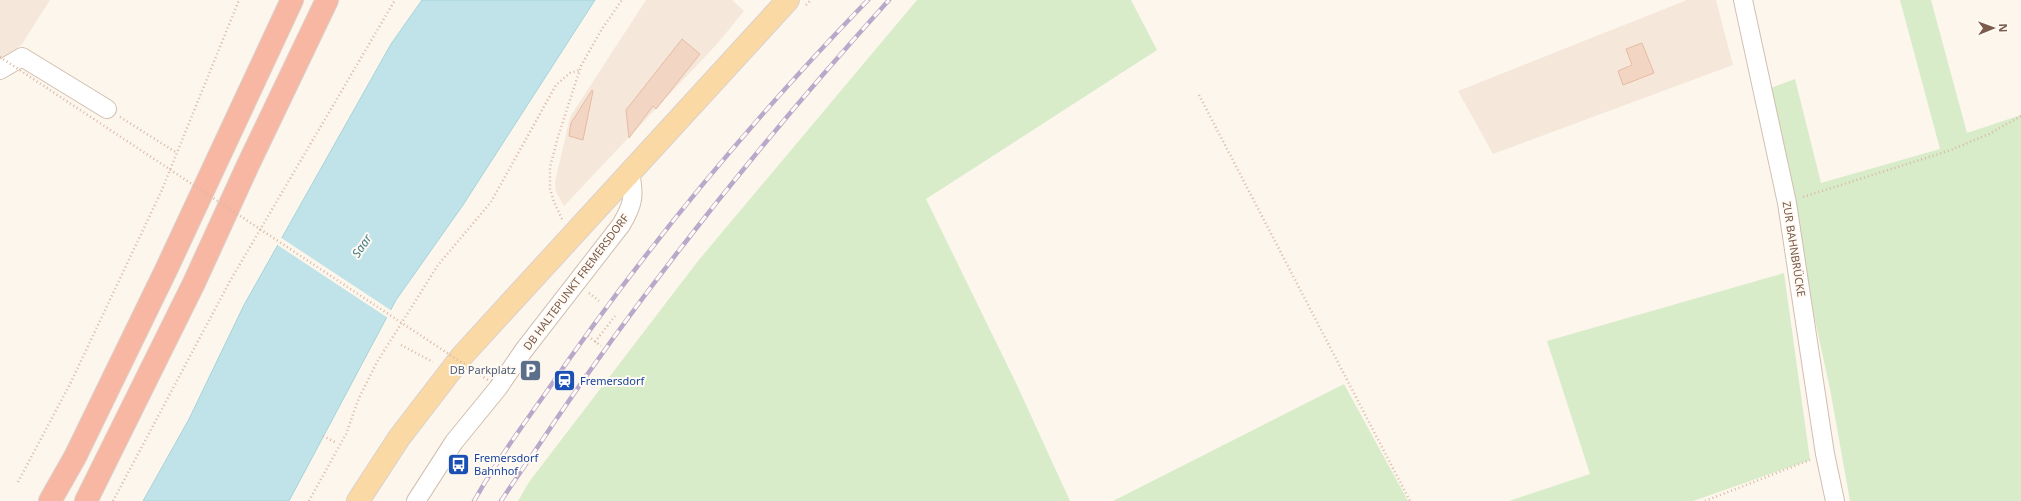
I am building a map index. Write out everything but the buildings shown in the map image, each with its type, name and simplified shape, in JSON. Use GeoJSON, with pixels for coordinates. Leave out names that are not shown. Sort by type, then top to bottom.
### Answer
{"type":"FeatureCollection","features":[{"type":"Feature","properties":{"kind":"highway"},"geometry":{"type":"LineString","coordinates":[[50,501],[75,457],[156,290],[292,0]]}},
{"type":"Feature","properties":{"kind":"highway"},"geometry":{"type":"LineString","coordinates":[[86,501],[106,464],[191,290],[248,165],[327,0]]}},
{"type":"Feature","properties":{"kind":"main road"},"geometry":{"type":"LineString","coordinates":[[358,501],[399,438],[462,356],[788,0]]}},
{"type":"Feature","properties":{"kind":"street","name":"ZUR BAHNBRÜCKE"},"geometry":{"type":"LineString","coordinates":[[1743,0],[1788,203],[1825,454],[1835,501]]}},
{"type":"Feature","properties":{"kind":"street"},"geometry":{"type":"LineString","coordinates":[[0,70],[22,57],[107,110]]}},
{"type":"Feature","properties":{"kind":"street","name":"DB HALTEPUNKT FREMERSDORF"},"geometry":{"type":"LineString","coordinates":[[416,501],[454,442],[498,388],[524,350],[621,225],[632,206],[634,190],[630,173]]}},
{"type":"Feature","properties":{"kind":"path"},"geometry":{"type":"LineString","coordinates":[[18,482],[71,382],[162,192],[239,0]]}},
{"type":"Feature","properties":{"kind":"path"},"geometry":{"type":"LineString","coordinates":[[114,501],[230,281],[395,0]]}},
{"type":"Feature","properties":{"kind":"path"},"geometry":{"type":"LineString","coordinates":[[573,236],[560,216],[554,202],[550,189],[550,167],[569,98],[580,70],[600,32],[622,0]]}},
{"type":"Feature","properties":{"kind":"path"},"geometry":{"type":"LineString","coordinates":[[0,57],[488,380]]}},
{"type":"Feature","properties":{"kind":"path"},"geometry":{"type":"LineString","coordinates":[[309,501],[346,434],[359,398],[377,362],[405,316],[438,264],[491,202],[556,85],[570,73],[580,70]]}},
{"type":"Feature","properties":{"kind":"path"},"geometry":{"type":"LineString","coordinates":[[1199,96],[1410,501]]}},
{"type":"Feature","properties":{"kind":"path"},"geometry":{"type":"LineString","coordinates":[[107,110],[177,153]]}},
{"type":"Feature","properties":{"kind":"path"},"geometry":{"type":"LineString","coordinates":[[1788,203],[1860,177],[1950,150],[1989,134],[2021,116]]}},
{"type":"Feature","properties":{"kind":"path"},"geometry":{"type":"LineString","coordinates":[[595,342],[615,316]]}},
{"type":"Feature","properties":{"kind":"path"},"geometry":{"type":"LineString","coordinates":[[588,336],[601,346]]}},
{"type":"Feature","properties":{"kind":"path"},"geometry":{"type":"LineString","coordinates":[[402,345],[439,365]]}},
{"type":"Feature","properties":{"kind":"path"},"geometry":{"type":"LineString","coordinates":[[323,436],[337,443]]}},
{"type":"Feature","properties":{"kind":"path"},"geometry":{"type":"LineString","coordinates":[[1705,501],[1825,454]]}},
{"type":"Feature","properties":{"kind":"shaded area"},"geometry":{"type":"Polygon","coordinates":[[[0,0],[50,0],[22,44],[0,66],[0,0]]]}},
{"type":"Feature","properties":{"kind":"shaded area"},"geometry":{"type":"Polygon","coordinates":[[[646,0],[732,0],[744,11],[716,45],[564,206],[556,192],[555,182],[570,117],[646,0]]]}},
{"type":"Feature","properties":{"kind":"shaded area"},"geometry":{"type":"Polygon","coordinates":[[[1687,0],[1716,0],[1733,65],[1493,154],[1458,91],[1687,0]]]}},
{"type":"Feature","properties":{"kind":"green space"},"geometry":{"type":"Polygon","coordinates":[[[917,0],[1131,0],[1157,50],[926,199],[1016,383],[1070,501],[518,501],[529,482],[698,261],[917,0]]]}},
{"type":"Feature","properties":{"kind":"green space"},"geometry":{"type":"Polygon","coordinates":[[[1900,0],[1931,0],[1967,133],[2021,115],[2021,501],[1850,501],[1830,389],[1765,90],[1795,79],[1821,183],[1940,149],[1900,0]]]}},
{"type":"Feature","properties":{"kind":"green space"},"geometry":{"type":"Polygon","coordinates":[[[1784,273],[1810,460],[1693,501],[1509,501],[1590,474],[1547,341],[1784,273]]]}},
{"type":"Feature","properties":{"kind":"green space"},"geometry":{"type":"Polygon","coordinates":[[[1344,384],[1408,501],[1113,501],[1344,384]]]}},
{"type":"Feature","properties":{"kind":"water","name":"Saar"},"geometry":{"type":"Polygon","coordinates":[[[422,0],[595,0],[463,205],[396,300],[289,501],[143,501],[189,419],[244,305],[391,44],[422,0]]]}},
{"type":"Feature","properties":{"kind":"pier"},"geometry":{"type":"Polygon","coordinates":[[[280,237],[392,311],[388,318],[276,244],[280,237]]]}},
{"type":"Feature","properties":{"kind":"railway"},"geometry":{"type":"LineString","coordinates":[[474,501],[508,447],[582,342],[619,290],[658,240],[739,141],[781,93],[868,0]]}},
{"type":"Feature","properties":{"kind":"railway"},"geometry":{"type":"LineString","coordinates":[[501,501],[591,368],[672,260],[756,154],[889,0]]}},
{"type":"Feature","properties":{"kind":"place","name":"DB Parkplatz"},"geometry":{"type":"Point","coordinates":[531,370]}},
{"type":"Feature","properties":{"kind":"place","name":"Fremersdorf"},"geometry":{"type":"Point","coordinates":[564,381]}},
{"type":"Feature","properties":{"kind":"place","name":"Fremersdorf Bahnhof"},"geometry":{"type":"Point","coordinates":[458,464]}}]}
